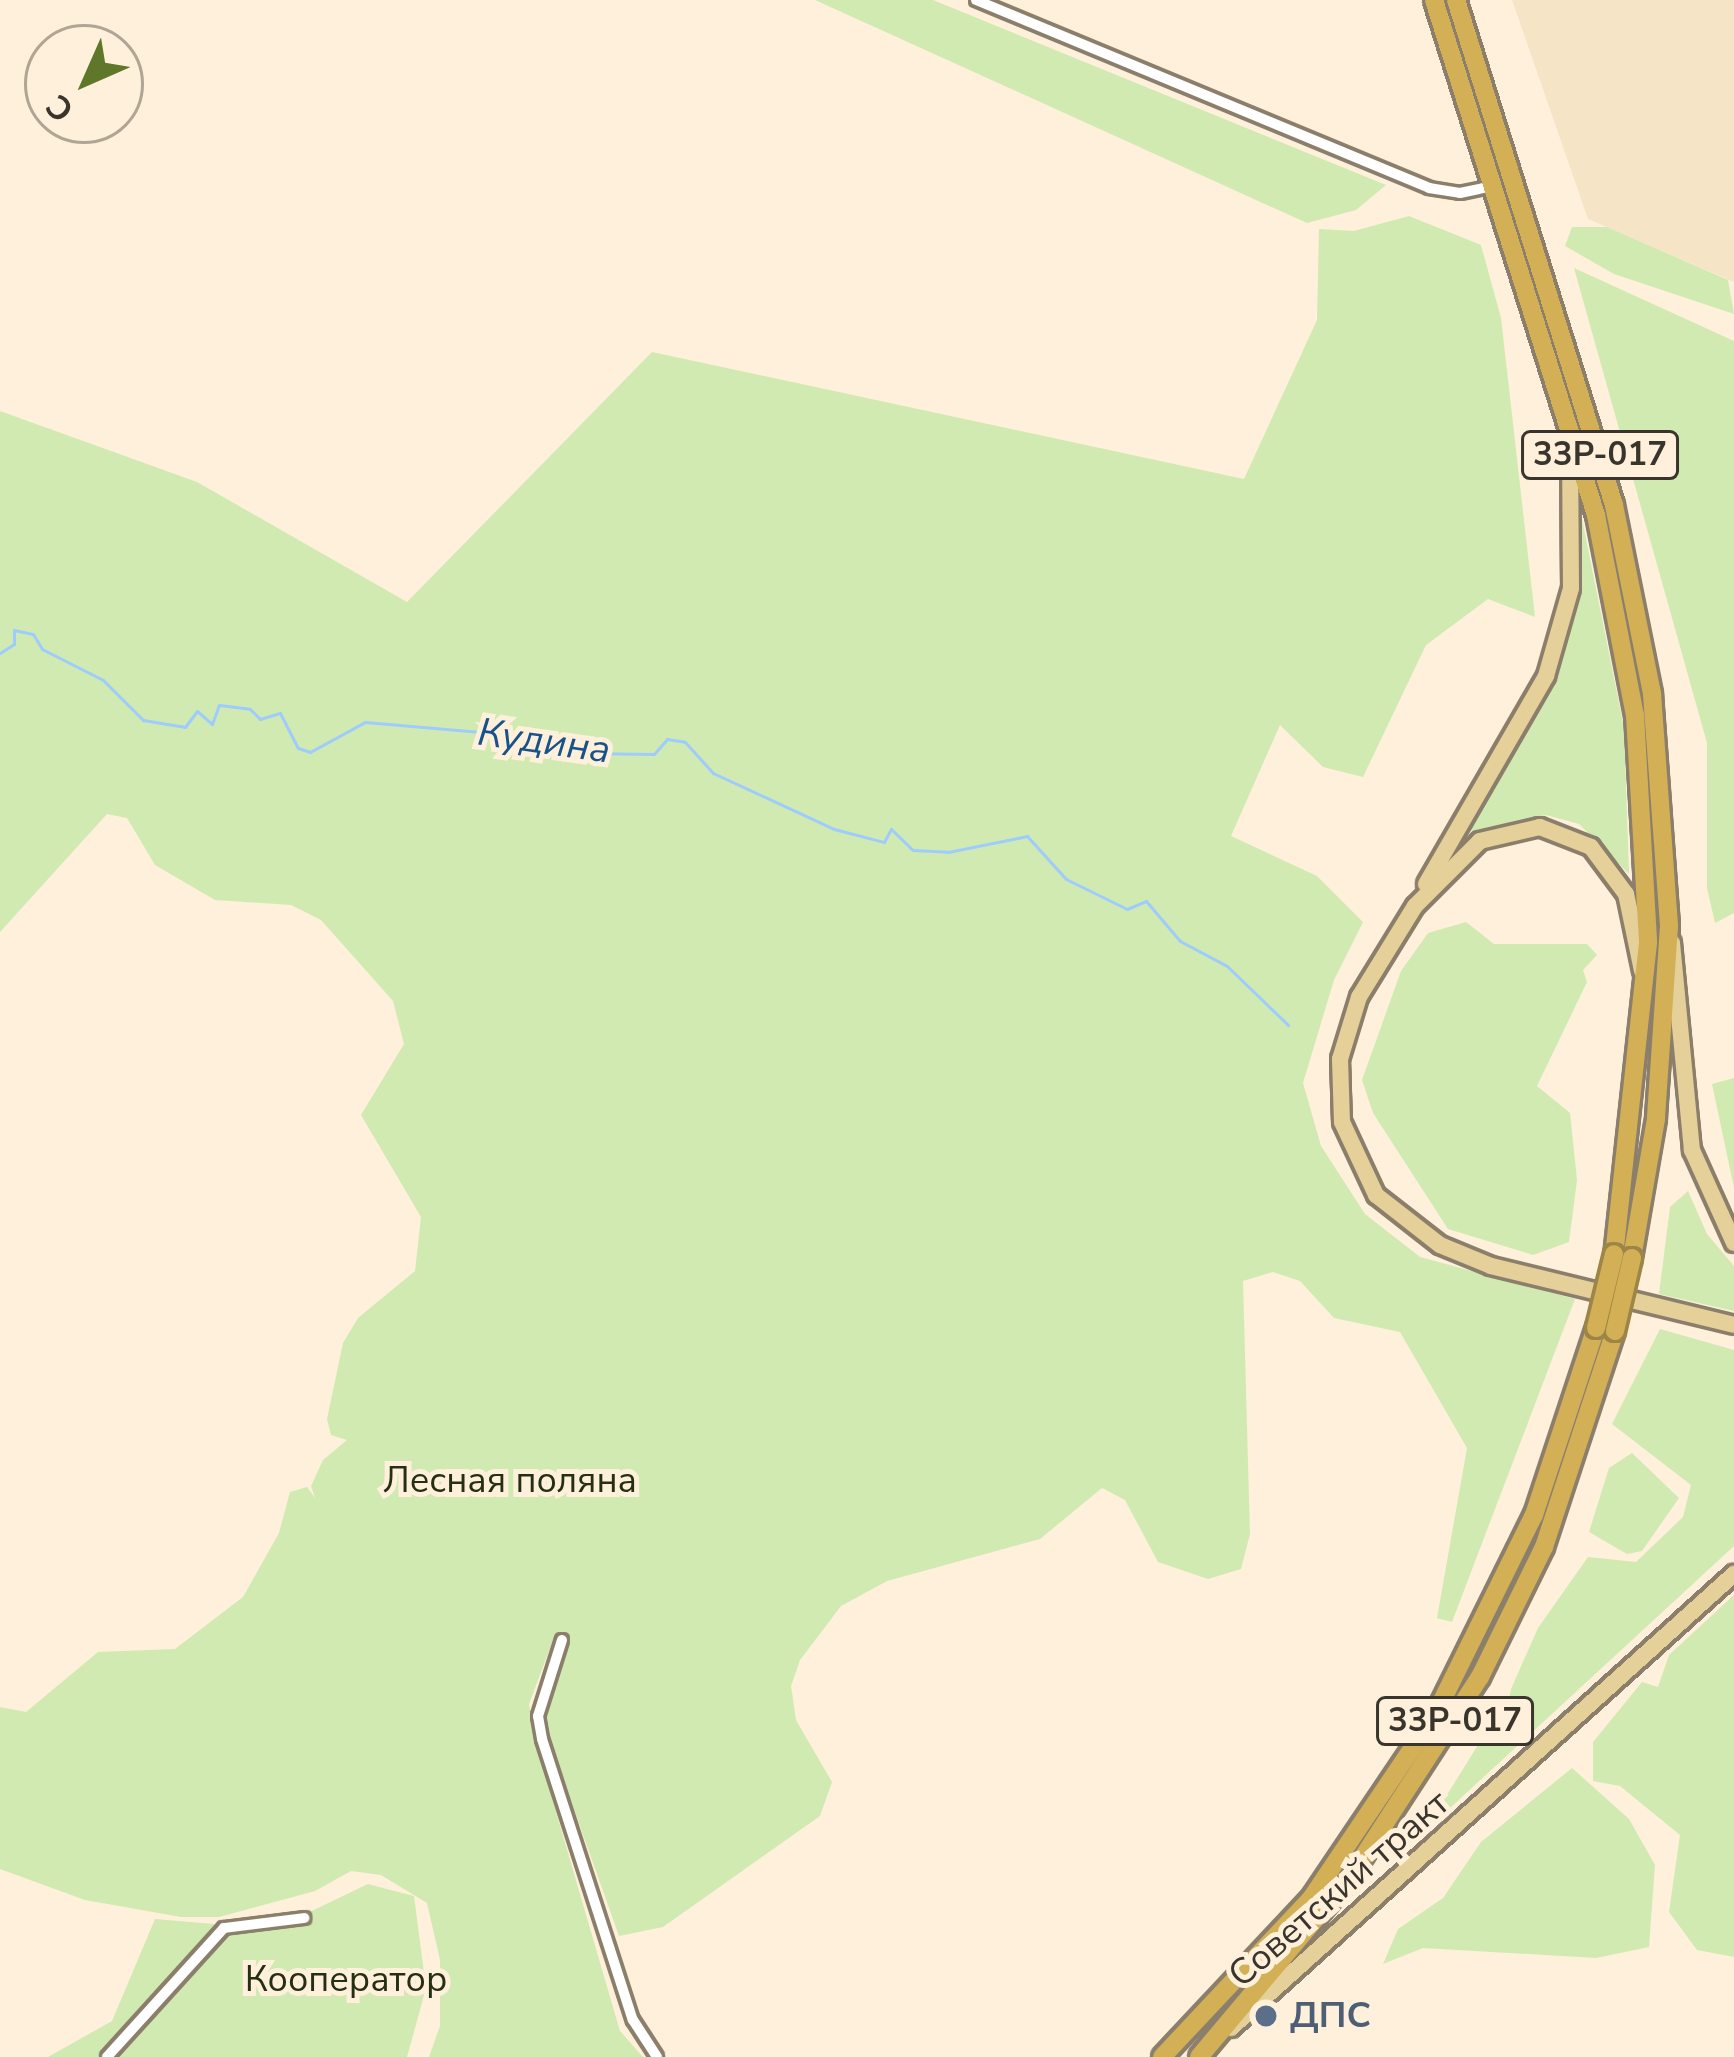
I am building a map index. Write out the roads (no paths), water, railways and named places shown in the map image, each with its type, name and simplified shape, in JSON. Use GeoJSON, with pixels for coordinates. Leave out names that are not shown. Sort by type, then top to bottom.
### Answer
{"type":"FeatureCollection","features":[{"type":"Feature","properties":{"kind":"highway","name":"33Р-017"},"geometry":{"type":"LineString","coordinates":[[1434,0],[1570,432],[1612,586],[1635,715],[1648,872],[1645,984],[1623,1256]]}},
{"type":"Feature","properties":{"kind":"highway","name":"33Р-017"},"geometry":{"type":"LineString","coordinates":[[1200,2057],[1299,1945],[1384,1832],[1480,1677],[1552,1527],[1656,1119],[1669,926],[1660,763],[1631,577],[1456,0]]}},
{"type":"Feature","properties":{"kind":"highway","name":"33Р-017"},"geometry":{"type":"LineString","coordinates":[[1162,2057],[1312,1898],[1436,1713],[1534,1515],[1605,1330]]}},
{"type":"Feature","properties":{"kind":"main road"},"geometry":{"type":"LineString","coordinates":[[1570,432],[1571,588],[1546,676],[1359,997],[1340,1059],[1347,1141],[1376,1195],[1418,1232],[1491,1266],[1734,1325]]}},
{"type":"Feature","properties":{"kind":"main road"},"geometry":{"type":"LineString","coordinates":[[1415,906],[1493,835],[1525,827],[1568,833],[1620,881],[1645,984]]}},
{"type":"Feature","properties":{"kind":"main road"},"geometry":{"type":"LineString","coordinates":[[1669,926],[1692,1150],[1734,1244]]}},
{"type":"Feature","properties":{"kind":"main road","name":"Советский тракт"},"geometry":{"type":"LineString","coordinates":[[1200,2057],[1734,1574]]}},
{"type":"Feature","properties":{"kind":"street"},"geometry":{"type":"LineString","coordinates":[[976,0],[1429,188],[1460,194],[1494,186]]}},
{"type":"Feature","properties":{"kind":"street"},"geometry":{"type":"LineString","coordinates":[[562,1640],[538,1716],[542,1739],[633,2020],[657,2057]]}},
{"type":"Feature","properties":{"kind":"street"},"geometry":{"type":"LineString","coordinates":[[107,2057],[224,1928],[304,1918]]}},
{"type":"Feature","properties":{"kind":"waterway","name":"Кудина"},"geometry":{"type":"LineString","coordinates":[[0,653],[14,644],[14,630],[33,634],[42,649],[103,680],[143,720],[185,727],[197,711],[212,724],[219,705],[250,709],[260,719],[280,713],[298,748],[310,752],[365,722],[552,738],[581,753],[654,754],[667,739],[685,742],[713,773],[834,829],[884,842],[891,829],[913,850],[948,852],[1027,836],[1066,879],[1127,909],[1146,901],[1180,941],[1227,966],[1288,1025]]}},
{"type":"Feature","properties":{"kind":"place","name":"ДПС"},"geometry":{"type":"Point","coordinates":[1266,2016]}},
{"type":"Feature","properties":{"kind":"park label","name":"Лесная поляна"},"geometry":{"type":"Point","coordinates":[510,1481]}},
{"type":"Feature","properties":{"kind":"park label","name":"Кооператор"},"geometry":{"type":"Point","coordinates":[346,1980]}}]}
